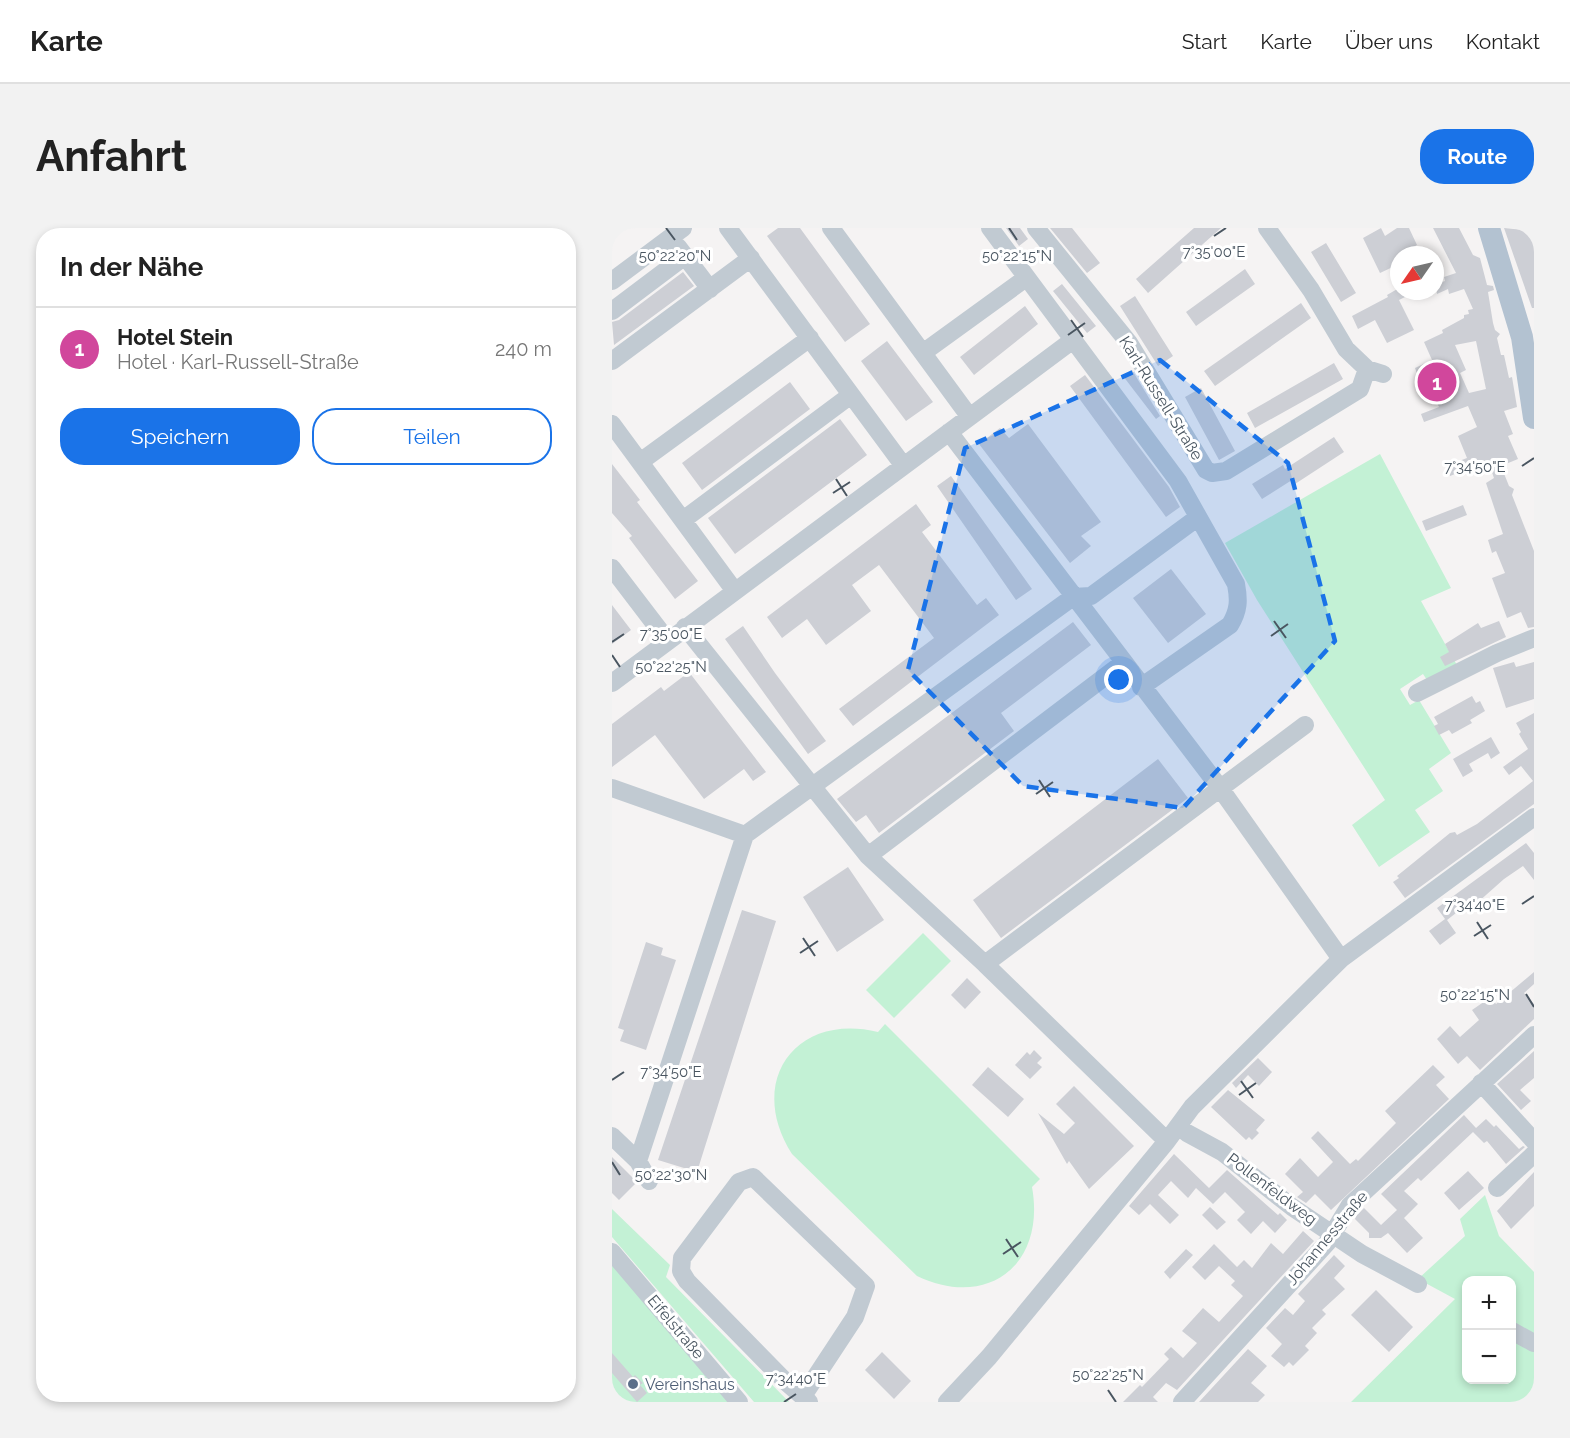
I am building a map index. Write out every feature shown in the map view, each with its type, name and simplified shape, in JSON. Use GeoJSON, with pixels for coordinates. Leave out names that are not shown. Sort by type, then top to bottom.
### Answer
{"type":"FeatureCollection","features":[{"type":"Feature","properties":{"kind":"main road"},"geometry":{"type":"LineString","coordinates":[[1489,228],[1522,337],[1534,418]]}},
{"type":"Feature","properties":{"kind":"street"},"geometry":{"type":"LineString","coordinates":[[728,228],[903,465]]}},
{"type":"Feature","properties":{"kind":"street"},"geometry":{"type":"LineString","coordinates":[[831,228],[969,416]]}},
{"type":"Feature","properties":{"kind":"street"},"geometry":{"type":"LineString","coordinates":[[990,228],[1178,481],[1236,584],[1239,600],[1237,613],[1230,625],[1142,687]]}},
{"type":"Feature","properties":{"kind":"street","name":"Karl-Russell-Straße"},"geometry":{"type":"LineString","coordinates":[[1036,228],[1129,343],[1206,470],[1212,473],[1226,471],[1360,389],[1375,372],[1346,349],[1311,290],[1267,228]]}},
{"type":"Feature","properties":{"kind":"street"},"geometry":{"type":"LineString","coordinates":[[612,281],[677,233],[685,256],[710,289]]}},
{"type":"Feature","properties":{"kind":"street"},"geometry":{"type":"LineString","coordinates":[[612,311],[685,256]]}},
{"type":"Feature","properties":{"kind":"street"},"geometry":{"type":"LineString","coordinates":[[613,359],[751,258]]}},
{"type":"Feature","properties":{"kind":"street"},"geometry":{"type":"LineString","coordinates":[[924,352],[1026,278]]}},
{"type":"Feature","properties":{"kind":"street"},"geometry":{"type":"LineString","coordinates":[[640,462],[810,338]]}},
{"type":"Feature","properties":{"kind":"street"},"geometry":{"type":"LineString","coordinates":[[612,683],[1072,340]]}},
{"type":"Feature","properties":{"kind":"street"},"geometry":{"type":"LineString","coordinates":[[683,520],[851,395]]}},
{"type":"Feature","properties":{"kind":"street"},"geometry":{"type":"LineString","coordinates":[[612,424],[734,590]]}},
{"type":"Feature","properties":{"kind":"street"},"geometry":{"type":"LineString","coordinates":[[949,432],[1220,788],[1341,959]]}},
{"type":"Feature","properties":{"kind":"street"},"geometry":{"type":"LineString","coordinates":[[638,1161],[745,835],[1073,597],[1091,596],[1197,518]]}},
{"type":"Feature","properties":{"kind":"street"},"geometry":{"type":"LineString","coordinates":[[614,575],[667,640]]}},
{"type":"Feature","properties":{"kind":"street"},"geometry":{"type":"LineString","coordinates":[[685,627],[868,856],[985,964],[1167,1141]]}},
{"type":"Feature","properties":{"kind":"street"},"geometry":{"type":"LineString","coordinates":[[1417,693],[1497,653],[1534,638]]}},
{"type":"Feature","properties":{"kind":"street"},"geometry":{"type":"LineString","coordinates":[[868,856],[1123,663]]}},
{"type":"Feature","properties":{"kind":"street"},"geometry":{"type":"LineString","coordinates":[[985,964],[1305,724]]}},
{"type":"Feature","properties":{"kind":"street"},"geometry":{"type":"LineString","coordinates":[[612,788],[745,835]]}},
{"type":"Feature","properties":{"kind":"street"},"geometry":{"type":"LineString","coordinates":[[947,1402],[989,1357],[1167,1141],[1192,1107],[1341,959],[1534,817]]}},
{"type":"Feature","properties":{"kind":"street","name":"Johannesstraße"},"geometry":{"type":"LineString","coordinates":[[1182,1402],[1327,1242],[1350,1205],[1534,1035]]}},
{"type":"Feature","properties":{"kind":"street"},"geometry":{"type":"LineString","coordinates":[[1481,1083],[1534,1141]]}},
{"type":"Feature","properties":{"kind":"street","name":"Pollenfeldweg"},"geometry":{"type":"LineString","coordinates":[[1186,1133],[1222,1152],[1292,1207],[1362,1254],[1418,1284]]}},
{"type":"Feature","properties":{"kind":"street"},"geometry":{"type":"LineString","coordinates":[[612,1136],[638,1161],[649,1181]]}},
{"type":"Feature","properties":{"kind":"street"},"geometry":{"type":"LineString","coordinates":[[1497,1188],[1534,1154]]}},
{"type":"Feature","properties":{"kind":"street"},"geometry":{"type":"LineString","coordinates":[[753,1178],[866,1286],[855,1317],[806,1399],[786,1382],[687,1281],[681,1271],[682,1258],[722,1201],[739,1182],[753,1178]]}},
{"type":"Feature","properties":{"kind":"street","name":"Eifelstraße"},"geometry":{"type":"LineString","coordinates":[[612,1252],[739,1402]]}},
{"type":"Feature","properties":{"kind":"street"},"geometry":{"type":"LineString","coordinates":[[1516,1333],[1534,1343]]}},
{"type":"Feature","properties":{"kind":"highlighted area"},"geometry":{"type":"Polygon","coordinates":[[[1160,360],[1288,463],[1335,641],[1183,808],[1023,786],[908,670],[965,448],[1160,360]]]}},
{"type":"Feature","properties":{"kind":"green space"},"geometry":{"type":"Polygon","coordinates":[[[1380,454],[1451,588],[1421,601],[1458,667],[1429,683],[1423,674],[1400,689],[1410,705],[1419,700],[1451,753],[1429,769],[1443,791],[1415,810],[1430,832],[1379,867],[1352,825],[1385,800],[1257,600],[1225,543],[1380,454]]]}},
{"type":"Feature","properties":{"kind":"green space"},"geometry":{"type":"Polygon","coordinates":[[[923,933],[951,961],[894,1018],[866,990],[923,933]]]}},
{"type":"Feature","properties":{"kind":"green space"},"geometry":{"type":"Polygon","coordinates":[[[885,1024],[1040,1179],[1032,1187],[1034,1214],[1030,1238],[1020,1258],[1006,1273],[988,1283],[967,1287],[943,1285],[917,1276],[792,1154],[779,1127],[774,1102],[777,1078],[787,1059],[802,1043],[823,1032],[849,1029],[878,1032],[885,1024]]]}},
{"type":"Feature","properties":{"kind":"green space"},"geometry":{"type":"Polygon","coordinates":[[[1485,1195],[1499,1236],[1534,1272],[1534,1402],[1351,1402],[1455,1299],[1418,1279],[1465,1236],[1460,1219],[1485,1195]]]}},
{"type":"Feature","properties":{"kind":"green space"},"geometry":{"type":"Polygon","coordinates":[[[612,1209],[670,1265],[666,1277],[789,1402],[754,1402],[612,1237],[612,1209]]]}},
{"type":"Feature","properties":{"kind":"green space"},"geometry":{"type":"Polygon","coordinates":[[[612,1262],[732,1402],[612,1402],[612,1262]]]}},
{"type":"Feature","properties":{"kind":"building"},"geometry":{"type":"Polygon","coordinates":[[[778,228],[800,228],[870,324],[845,342],[767,236],[778,228]]]}},
{"type":"Feature","properties":{"kind":"building"},"geometry":{"type":"Polygon","coordinates":[[[1006,228],[1020,228],[1028,239],[1019,246],[1006,228]]]}},
{"type":"Feature","properties":{"kind":"building"},"geometry":{"type":"Polygon","coordinates":[[[1050,228],[1072,228],[1100,263],[1087,273],[1050,228]]]}},
{"type":"Feature","properties":{"kind":"building"},"geometry":{"type":"Polygon","coordinates":[[[1194,228],[1221,228],[1148,293],[1136,279],[1194,228]]]}},
{"type":"Feature","properties":{"kind":"building"},"geometry":{"type":"Polygon","coordinates":[[[1381,228],[1385,236],[1397,228],[1409,228],[1417,245],[1390,246],[1390,268],[1380,273],[1363,238],[1381,228]]]}},
{"type":"Feature","properties":{"kind":"building"},"geometry":{"type":"Polygon","coordinates":[[[1433,228],[1459,228],[1473,255],[1480,258],[1487,285],[1493,286],[1494,290],[1488,292],[1493,323],[1495,330],[1500,334],[1497,338],[1501,355],[1504,355],[1509,378],[1512,377],[1517,407],[1504,411],[1513,434],[1508,436],[1518,459],[1501,466],[1509,486],[1514,489],[1512,495],[1534,551],[1534,627],[1528,628],[1521,612],[1507,618],[1492,578],[1505,573],[1496,551],[1492,553],[1488,540],[1503,534],[1486,483],[1494,478],[1488,461],[1450,476],[1446,466],[1467,458],[1458,436],[1477,427],[1468,406],[1424,422],[1421,414],[1439,407],[1429,386],[1424,380],[1420,382],[1415,368],[1432,360],[1424,342],[1443,333],[1442,330],[1464,318],[1464,315],[1469,314],[1468,310],[1473,309],[1464,289],[1449,294],[1448,289],[1444,291],[1444,277],[1456,273],[1433,228]],[[1476,341],[1455,345],[1466,370],[1460,373],[1469,393],[1486,389],[1476,341]]]}},
{"type":"Feature","properties":{"kind":"building"},"geometry":{"type":"Polygon","coordinates":[[[1504,228],[1534,231],[1534,308],[1532,308],[1504,228]]]}},
{"type":"Feature","properties":{"kind":"building"},"geometry":{"type":"Polygon","coordinates":[[[1326,243],[1356,293],[1341,302],[1311,252],[1326,243]]]}},
{"type":"Feature","properties":{"kind":"building"},"geometry":{"type":"Polygon","coordinates":[[[1245,269],[1255,284],[1196,326],[1186,312],[1245,269]]]}},
{"type":"Feature","properties":{"kind":"building"},"geometry":{"type":"Polygon","coordinates":[[[683,272],[694,286],[614,345],[612,322],[619,320],[683,272]]]}},
{"type":"Feature","properties":{"kind":"building"},"geometry":{"type":"Polygon","coordinates":[[[1062,284],[1096,326],[1087,333],[1053,291],[1062,284]]]}},
{"type":"Feature","properties":{"kind":"building"},"geometry":{"type":"Polygon","coordinates":[[[1390,293],[1390,300],[1399,300],[1414,330],[1387,343],[1375,320],[1358,329],[1352,316],[1388,297],[1387,295],[1390,293]]]}},
{"type":"Feature","properties":{"kind":"building"},"geometry":{"type":"Polygon","coordinates":[[[1135,296],[1173,356],[1158,366],[1120,306],[1135,296]]]}},
{"type":"Feature","properties":{"kind":"building"},"geometry":{"type":"Polygon","coordinates":[[[1301,303],[1311,318],[1215,386],[1204,371],[1301,303]]]}},
{"type":"Feature","properties":{"kind":"building"},"geometry":{"type":"Polygon","coordinates":[[[1025,306],[1038,324],[974,375],[960,357],[1025,306]]]}},
{"type":"Feature","properties":{"kind":"building"},"geometry":{"type":"Polygon","coordinates":[[[887,341],[933,402],[906,421],[861,361],[887,341]]]}},
{"type":"Feature","properties":{"kind":"building"},"geometry":{"type":"Polygon","coordinates":[[[1334,363],[1343,379],[1255,428],[1247,413],[1334,363]]]}},
{"type":"Feature","properties":{"kind":"building"},"geometry":{"type":"Polygon","coordinates":[[[1132,370],[1160,416],[1156,419],[1123,376],[1132,370]]]}},
{"type":"Feature","properties":{"kind":"building"},"geometry":{"type":"Polygon","coordinates":[[[1085,375],[1169,487],[1180,507],[1166,517],[1070,386],[1085,375]]]}},
{"type":"Feature","properties":{"kind":"building"},"geometry":{"type":"Polygon","coordinates":[[[790,382],[810,409],[702,490],[682,463],[790,382]]]}},
{"type":"Feature","properties":{"kind":"building"},"geometry":{"type":"Polygon","coordinates":[[[1201,388],[1235,451],[1219,460],[1185,397],[1201,388]]]}},
{"type":"Feature","properties":{"kind":"building"},"geometry":{"type":"Polygon","coordinates":[[[840,419],[867,455],[735,554],[708,518],[840,419]]]}},
{"type":"Feature","properties":{"kind":"building"},"geometry":{"type":"Polygon","coordinates":[[[1028,424],[1101,522],[1081,536],[1091,546],[1070,563],[979,444],[1000,428],[1009,438],[1028,424]]]}},
{"type":"Feature","properties":{"kind":"building"},"geometry":{"type":"Polygon","coordinates":[[[1334,437],[1344,452],[1295,484],[1292,480],[1262,499],[1252,484],[1283,465],[1285,469],[1334,437]]]}},
{"type":"Feature","properties":{"kind":"building"},"geometry":{"type":"Polygon","coordinates":[[[612,464],[640,500],[637,502],[698,581],[675,599],[629,538],[632,536],[612,513],[612,464]]]}},
{"type":"Feature","properties":{"kind":"building"},"geometry":{"type":"Polygon","coordinates":[[[951,476],[1032,589],[1016,600],[937,486],[951,476]]]}},
{"type":"Feature","properties":{"kind":"building"},"geometry":{"type":"Polygon","coordinates":[[[916,504],[931,525],[922,532],[977,605],[986,598],[999,615],[853,726],[839,709],[934,638],[879,565],[852,585],[871,611],[826,645],[807,619],[782,638],[767,617],[916,504]]]}},
{"type":"Feature","properties":{"kind":"building"},"geometry":{"type":"Polygon","coordinates":[[[1463,505],[1467,515],[1426,531],[1422,521],[1463,505]]]}},
{"type":"Feature","properties":{"kind":"building"},"geometry":{"type":"Polygon","coordinates":[[[1171,569],[1206,614],[1168,643],[1133,598],[1171,569]]]}},
{"type":"Feature","properties":{"kind":"building"},"geometry":{"type":"Polygon","coordinates":[[[612,605],[631,630],[612,644],[612,605]]]}},
{"type":"Feature","properties":{"kind":"building"},"geometry":{"type":"Polygon","coordinates":[[[1499,621],[1506,637],[1445,666],[1440,657],[1449,652],[1445,644],[1478,623],[1481,628],[1499,621]]]}},
{"type":"Feature","properties":{"kind":"building"},"geometry":{"type":"Polygon","coordinates":[[[1073,622],[1091,645],[1001,713],[1014,731],[879,833],[866,815],[856,822],[837,799],[1073,622]]]}},
{"type":"Feature","properties":{"kind":"building"},"geometry":{"type":"Polygon","coordinates":[[[743,626],[826,741],[808,754],[725,639],[743,626]]]}},
{"type":"Feature","properties":{"kind":"building"},"geometry":{"type":"Polygon","coordinates":[[[1514,662],[1516,667],[1534,662],[1534,699],[1506,708],[1493,668],[1514,662]]]}},
{"type":"Feature","properties":{"kind":"building"},"geometry":{"type":"Polygon","coordinates":[[[689,672],[766,772],[753,781],[744,769],[704,799],[655,735],[612,767],[612,724],[661,687],[664,691],[689,672]]]}},
{"type":"Feature","properties":{"kind":"building"},"geometry":{"type":"Polygon","coordinates":[[[1472,696],[1476,703],[1480,701],[1485,711],[1470,720],[1472,723],[1452,734],[1449,730],[1439,735],[1434,726],[1438,724],[1434,717],[1472,696]]]}},
{"type":"Feature","properties":{"kind":"building"},"geometry":{"type":"Polygon","coordinates":[[[1534,713],[1534,804],[1405,898],[1393,882],[1399,878],[1397,876],[1450,833],[1455,832],[1457,835],[1477,824],[1533,781],[1521,766],[1509,775],[1503,767],[1528,749],[1519,734],[1521,732],[1516,723],[1534,713]]]}},
{"type":"Feature","properties":{"kind":"building"},"geometry":{"type":"Polygon","coordinates":[[[1491,737],[1500,753],[1491,759],[1488,753],[1469,764],[1473,771],[1463,777],[1453,759],[1491,737]]]}},
{"type":"Feature","properties":{"kind":"building"},"geometry":{"type":"Polygon","coordinates":[[[1158,759],[1188,798],[1001,938],[973,900],[1158,759]]]}},
{"type":"Feature","properties":{"kind":"building"},"geometry":{"type":"Polygon","coordinates":[[[1526,843],[1534,853],[1534,880],[1523,866],[1477,903],[1474,899],[1447,920],[1456,933],[1440,945],[1429,931],[1445,919],[1437,908],[1526,843]]]}},
{"type":"Feature","properties":{"kind":"building"},"geometry":{"type":"Polygon","coordinates":[[[848,867],[884,920],[837,952],[803,897],[848,867]]]}},
{"type":"Feature","properties":{"kind":"building"},"geometry":{"type":"Polygon","coordinates":[[[742,910],[776,921],[697,1172],[658,1160],[742,910]]]}},
{"type":"Feature","properties":{"kind":"building"},"geometry":{"type":"Polygon","coordinates":[[[646,942],[663,948],[661,955],[676,960],[646,1050],[620,1041],[624,1030],[618,1028],[646,942]]]}},
{"type":"Feature","properties":{"kind":"building"},"geometry":{"type":"Polygon","coordinates":[[[1534,972],[1534,984],[1524,993],[1534,1004],[1534,1019],[1480,1070],[1467,1056],[1458,1064],[1437,1039],[1450,1026],[1460,1037],[1479,1020],[1472,1010],[1491,997],[1496,1004],[1534,972]]]}},
{"type":"Feature","properties":{"kind":"building"},"geometry":{"type":"Polygon","coordinates":[[[967,978],[981,992],[965,1009],[951,995],[967,978]]]}},
{"type":"Feature","properties":{"kind":"building"},"geometry":{"type":"Polygon","coordinates":[[[1034,1050],[1042,1058],[1037,1063],[1042,1067],[1030,1079],[1015,1065],[1027,1052],[1030,1055],[1034,1050]]]}},
{"type":"Feature","properties":{"kind":"building"},"geometry":{"type":"Polygon","coordinates":[[[1534,1051],[1534,1078],[1520,1090],[1531,1101],[1521,1110],[1497,1084],[1534,1051]]]}},
{"type":"Feature","properties":{"kind":"building"},"geometry":{"type":"Polygon","coordinates":[[[1258,1058],[1272,1072],[1259,1086],[1248,1075],[1236,1088],[1232,1083],[1258,1058]]]}},
{"type":"Feature","properties":{"kind":"building"},"geometry":{"type":"Polygon","coordinates":[[[1433,1065],[1445,1077],[1436,1085],[1449,1099],[1331,1210],[1315,1194],[1306,1203],[1297,1197],[1303,1192],[1285,1174],[1300,1158],[1318,1177],[1333,1162],[1311,1138],[1318,1131],[1350,1164],[1356,1159],[1358,1161],[1396,1123],[1385,1111],[1433,1065]]]}},
{"type":"Feature","properties":{"kind":"building"},"geometry":{"type":"Polygon","coordinates":[[[988,1067],[1024,1099],[1008,1117],[972,1085],[988,1067]]]}},
{"type":"Feature","properties":{"kind":"building"},"geometry":{"type":"Polygon","coordinates":[[[1074,1086],[1134,1146],[1089,1189],[1069,1161],[1067,1164],[1038,1113],[1064,1134],[1075,1123],[1056,1104],[1074,1086]]]}},
{"type":"Feature","properties":{"kind":"building"},"geometry":{"type":"Polygon","coordinates":[[[1228,1090],[1265,1120],[1256,1130],[1259,1133],[1252,1140],[1249,1137],[1246,1140],[1211,1107],[1228,1090]]]}},
{"type":"Feature","properties":{"kind":"building"},"geometry":{"type":"Polygon","coordinates":[[[1464,1115],[1476,1128],[1486,1119],[1494,1127],[1496,1125],[1519,1149],[1525,1147],[1506,1164],[1487,1141],[1484,1143],[1473,1132],[1421,1181],[1418,1178],[1404,1191],[1418,1204],[1404,1218],[1423,1238],[1407,1253],[1388,1233],[1381,1238],[1369,1238],[1369,1233],[1355,1219],[1356,1216],[1364,1208],[1381,1225],[1397,1210],[1381,1194],[1464,1115]]]}},
{"type":"Feature","properties":{"kind":"building"},"geometry":{"type":"Polygon","coordinates":[[[1174,1154],[1209,1188],[1227,1170],[1278,1215],[1280,1213],[1287,1220],[1275,1233],[1263,1221],[1251,1234],[1237,1220],[1245,1212],[1225,1192],[1213,1204],[1196,1188],[1188,1198],[1171,1181],[1158,1195],[1179,1215],[1170,1224],[1150,1204],[1139,1215],[1129,1206],[1174,1154]]]}},
{"type":"Feature","properties":{"kind":"building"},"geometry":{"type":"Polygon","coordinates":[[[612,1157],[637,1182],[619,1200],[612,1193],[612,1157]]]}},
{"type":"Feature","properties":{"kind":"building"},"geometry":{"type":"Polygon","coordinates":[[[1468,1171],[1484,1188],[1459,1210],[1444,1193],[1468,1171]]]}},
{"type":"Feature","properties":{"kind":"building"},"geometry":{"type":"Polygon","coordinates":[[[1534,1172],[1534,1206],[1511,1229],[1497,1211],[1534,1172]]]}},
{"type":"Feature","properties":{"kind":"building"},"geometry":{"type":"Polygon","coordinates":[[[1210,1207],[1226,1222],[1217,1230],[1202,1215],[1210,1207]]]}},
{"type":"Feature","properties":{"kind":"building"},"geometry":{"type":"Polygon","coordinates":[[[1303,1231],[1314,1241],[1177,1390],[1166,1383],[1153,1397],[1158,1402],[1123,1402],[1140,1385],[1142,1387],[1169,1359],[1164,1354],[1171,1347],[1183,1358],[1197,1343],[1182,1331],[1203,1308],[1219,1322],[1243,1296],[1231,1285],[1235,1281],[1219,1266],[1205,1280],[1192,1267],[1214,1244],[1237,1267],[1244,1260],[1252,1268],[1271,1243],[1283,1254],[1303,1231]]]}},
{"type":"Feature","properties":{"kind":"building"},"geometry":{"type":"Polygon","coordinates":[[[1186,1249],[1193,1255],[1170,1279],[1164,1272],[1186,1249]]]}},
{"type":"Feature","properties":{"kind":"building"},"geometry":{"type":"Polygon","coordinates":[[[1334,1255],[1345,1266],[1334,1278],[1345,1289],[1322,1310],[1326,1314],[1312,1328],[1317,1333],[1305,1346],[1309,1350],[1293,1366],[1289,1362],[1284,1367],[1271,1356],[1282,1344],[1266,1328],[1285,1308],[1293,1315],[1305,1301],[1298,1294],[1334,1255]]]}},
{"type":"Feature","properties":{"kind":"building"},"geometry":{"type":"Polygon","coordinates":[[[1376,1290],[1413,1327],[1389,1352],[1351,1315],[1376,1290]]]}},
{"type":"Feature","properties":{"kind":"building"},"geometry":{"type":"Polygon","coordinates":[[[1248,1349],[1267,1366],[1251,1383],[1265,1395],[1258,1402],[1199,1402],[1248,1349]]]}},
{"type":"Feature","properties":{"kind":"building"},"geometry":{"type":"Polygon","coordinates":[[[882,1352],[911,1381],[894,1399],[865,1370],[882,1352]]]}},
{"type":"Feature","properties":{"kind":"building"},"geometry":{"type":"Polygon","coordinates":[[[612,1353],[633,1377],[635,1375],[643,1383],[640,1385],[647,1393],[637,1402],[612,1373],[612,1353]]]}},
{"type":"Feature","properties":{"kind":"place","name":"Hotel Stein"},"geometry":{"type":"Point","coordinates":[1437,382]}},
{"type":"Feature","properties":{"kind":"place","name":"Vereinshaus"},"geometry":{"type":"Point","coordinates":[633,1384]}}]}
